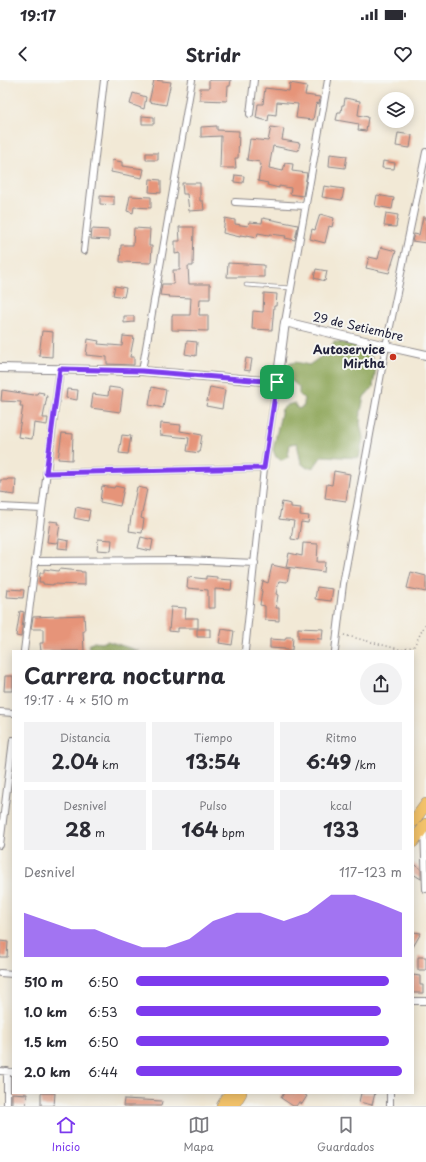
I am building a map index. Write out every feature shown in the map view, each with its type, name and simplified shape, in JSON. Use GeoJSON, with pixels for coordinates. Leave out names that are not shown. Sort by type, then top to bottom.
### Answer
{"type":"FeatureCollection","features":[{"type":"Feature","properties":{"kind":"highway"},"geometry":{"type":"LineString","coordinates":[[414,821],[426,804]]}},
{"type":"Feature","properties":{"kind":"highway"},"geometry":{"type":"LineString","coordinates":[[414,841],[425,825]]}},
{"type":"Feature","properties":{"kind":"highway"},"geometry":{"type":"LineString","coordinates":[[222,1106],[236,1100]]}},
{"type":"Feature","properties":{"kind":"street"},"geometry":{"type":"LineString","coordinates":[[84,251],[104,80]]}},
{"type":"Feature","properties":{"kind":"street"},"geometry":{"type":"LineString","coordinates":[[142,371],[192,80]]}},
{"type":"Feature","properties":{"kind":"street"},"geometry":{"type":"LineString","coordinates":[[250,114],[254,80]]}},
{"type":"Feature","properties":{"kind":"street"},"geometry":{"type":"LineString","coordinates":[[245,650],[264,468],[285,322],[328,80]]}},
{"type":"Feature","properties":{"kind":"street"},"geometry":{"type":"LineString","coordinates":[[335,650],[343,584],[386,346],[426,152]]}},
{"type":"Feature","properties":{"kind":"street"},"geometry":{"type":"LineString","coordinates":[[235,202],[305,206]]}},
{"type":"Feature","properties":{"kind":"street","name":"29 de Setiembre"},"geometry":{"type":"LineString","coordinates":[[285,322],[426,354]]}},
{"type":"Feature","properties":{"kind":"street"},"geometry":{"type":"LineString","coordinates":[[0,368],[142,371],[277,382]]}},
{"type":"Feature","properties":{"kind":"street"},"geometry":{"type":"LineString","coordinates":[[24,650],[60,369]]}},
{"type":"Feature","properties":{"kind":"street"},"geometry":{"type":"LineString","coordinates":[[46,473],[264,468]]}},
{"type":"Feature","properties":{"kind":"street"},"geometry":{"type":"LineString","coordinates":[[0,507],[42,509]]}},
{"type":"Feature","properties":{"kind":"street"},"geometry":{"type":"LineString","coordinates":[[35,561],[184,560],[255,563]]}},
{"type":"Feature","properties":{"kind":"street"},"geometry":{"type":"LineString","coordinates":[[0,712],[12,713]]}},
{"type":"Feature","properties":{"kind":"street"},"geometry":{"type":"LineString","coordinates":[[0,845],[2,817],[12,747]]}},
{"type":"Feature","properties":{"kind":"street"},"geometry":{"type":"LineString","coordinates":[[425,825],[426,889]]}},
{"type":"Feature","properties":{"kind":"street"},"geometry":{"type":"LineString","coordinates":[[0,973],[12,974]]}},
{"type":"Feature","properties":{"kind":"street"},"geometry":{"type":"LineString","coordinates":[[414,1001],[426,1001]]}},
{"type":"Feature","properties":{"kind":"street"},"geometry":{"type":"LineString","coordinates":[[7,1071],[7,1106]]}},
{"type":"Feature","properties":{"kind":"street"},"geometry":{"type":"LineString","coordinates":[[390,1094],[390,1106]]}},
{"type":"Feature","properties":{"kind":"lane"},"geometry":{"type":"LineString","coordinates":[[246,285],[291,288]]}},
{"type":"Feature","properties":{"kind":"path"},"geometry":{"type":"LineString","coordinates":[[337,633],[402,650],[414,646],[426,623]]}},
{"type":"Feature","properties":{"kind":"green space"},"geometry":{"type":"Polygon","coordinates":[[[334,342],[351,343],[370,355],[376,367],[373,387],[364,397],[361,411],[360,424],[363,438],[359,458],[322,456],[314,467],[307,468],[301,463],[297,443],[290,444],[288,457],[282,460],[276,457],[273,450],[282,409],[287,405],[294,403],[298,409],[304,406],[304,399],[299,394],[299,387],[288,378],[289,364],[295,362],[309,365],[326,353],[334,342]]]}},
{"type":"Feature","properties":{"kind":"green space"},"geometry":{"type":"Polygon","coordinates":[[[107,641],[136,650],[89,650],[89,645],[94,642],[101,643],[107,641]]]}},
{"type":"Feature","properties":{"kind":"building"},"geometry":{"type":"Polygon","coordinates":[[[154,80],[171,82],[166,105],[149,102],[154,80]]]}},
{"type":"Feature","properties":{"kind":"building"},"geometry":{"type":"Polygon","coordinates":[[[209,80],[231,80],[230,86],[228,86],[227,101],[200,100],[200,88],[209,88],[209,80]]]}},
{"type":"Feature","properties":{"kind":"building"},"geometry":{"type":"Polygon","coordinates":[[[290,83],[307,86],[305,95],[320,97],[319,104],[316,103],[313,120],[296,118],[298,104],[277,102],[276,115],[269,114],[268,121],[256,118],[258,104],[263,104],[265,88],[289,91],[290,83]]]}},
{"type":"Feature","properties":{"kind":"building"},"geometry":{"type":"Polygon","coordinates":[[[133,93],[146,97],[144,109],[130,104],[133,93]]]}},
{"type":"Feature","properties":{"kind":"building"},"geometry":{"type":"Polygon","coordinates":[[[345,98],[360,101],[358,115],[368,117],[366,131],[358,130],[359,124],[336,120],[338,112],[341,112],[342,105],[344,105],[345,98]]]}},
{"type":"Feature","properties":{"kind":"building"},"geometry":{"type":"Polygon","coordinates":[[[142,116],[154,117],[154,124],[142,124],[142,116]]]}},
{"type":"Feature","properties":{"kind":"building"},"geometry":{"type":"Polygon","coordinates":[[[217,126],[217,130],[239,131],[238,158],[235,158],[236,168],[220,168],[221,136],[201,137],[201,127],[217,126]]]}},
{"type":"Feature","properties":{"kind":"building"},"geometry":{"type":"Polygon","coordinates":[[[271,127],[284,129],[282,140],[300,143],[298,151],[273,146],[269,168],[283,171],[285,163],[293,164],[292,171],[307,173],[303,196],[290,194],[291,188],[279,186],[279,188],[267,185],[268,183],[258,181],[261,164],[259,164],[260,162],[247,160],[250,139],[268,141],[271,127]]]}},
{"type":"Feature","properties":{"kind":"building"},"geometry":{"type":"Polygon","coordinates":[[[398,133],[412,135],[410,148],[396,146],[398,133]]]}},
{"type":"Feature","properties":{"kind":"building"},"geometry":{"type":"Polygon","coordinates":[[[146,153],[158,153],[158,160],[146,160],[146,153]]]}},
{"type":"Feature","properties":{"kind":"building"},"geometry":{"type":"Polygon","coordinates":[[[330,154],[347,156],[345,168],[329,166],[330,154]]]}},
{"type":"Feature","properties":{"kind":"building"},"geometry":{"type":"Polygon","coordinates":[[[112,160],[122,162],[122,166],[144,169],[142,178],[111,172],[112,160]]]}},
{"type":"Feature","properties":{"kind":"building"},"geometry":{"type":"Polygon","coordinates":[[[383,161],[395,163],[394,169],[382,168],[383,161]]]}},
{"type":"Feature","properties":{"kind":"building"},"geometry":{"type":"Polygon","coordinates":[[[235,175],[244,176],[243,183],[234,182],[235,175]]]}},
{"type":"Feature","properties":{"kind":"building"},"geometry":{"type":"Polygon","coordinates":[[[150,179],[161,180],[161,193],[149,192],[150,179]]]}},
{"type":"Feature","properties":{"kind":"building"},"geometry":{"type":"Polygon","coordinates":[[[182,183],[200,183],[200,201],[203,201],[204,210],[189,211],[187,194],[183,194],[182,183]]]}},
{"type":"Feature","properties":{"kind":"building"},"geometry":{"type":"Polygon","coordinates":[[[324,186],[344,189],[342,200],[322,197],[324,186]]]}},
{"type":"Feature","properties":{"kind":"building"},"geometry":{"type":"Polygon","coordinates":[[[377,195],[394,198],[392,209],[375,206],[377,195]]]}},
{"type":"Feature","properties":{"kind":"building"},"geometry":{"type":"Polygon","coordinates":[[[100,196],[114,197],[114,205],[100,204],[100,196]]]}},
{"type":"Feature","properties":{"kind":"building"},"geometry":{"type":"Polygon","coordinates":[[[130,196],[151,197],[151,208],[134,207],[133,213],[127,211],[130,196]]]}},
{"type":"Feature","properties":{"kind":"building"},"geometry":{"type":"Polygon","coordinates":[[[386,213],[398,215],[396,227],[384,226],[386,213]]]}},
{"type":"Feature","properties":{"kind":"building"},"geometry":{"type":"Polygon","coordinates":[[[320,214],[334,218],[332,227],[329,226],[325,243],[310,239],[312,229],[315,230],[320,214]]]}},
{"type":"Feature","properties":{"kind":"building"},"geometry":{"type":"Polygon","coordinates":[[[423,217],[426,217],[426,243],[412,241],[414,234],[419,235],[423,217]]]}},
{"type":"Feature","properties":{"kind":"building"},"geometry":{"type":"Polygon","coordinates":[[[225,218],[235,220],[235,224],[248,226],[249,222],[262,223],[263,218],[298,225],[295,240],[285,238],[286,236],[270,234],[258,233],[257,237],[240,235],[240,237],[223,233],[225,218]]]}},
{"type":"Feature","properties":{"kind":"building"},"geometry":{"type":"Polygon","coordinates":[[[179,227],[194,227],[193,266],[188,266],[189,284],[210,284],[210,299],[200,299],[199,315],[208,315],[208,331],[172,330],[172,315],[190,315],[191,298],[160,295],[162,284],[174,284],[173,270],[180,270],[180,253],[175,254],[175,241],[180,241],[179,227]]]}},
{"type":"Feature","properties":{"kind":"building"},"geometry":{"type":"Polygon","coordinates":[[[134,228],[150,229],[149,246],[152,246],[151,263],[120,262],[121,245],[133,245],[134,228]]]}},
{"type":"Feature","properties":{"kind":"building"},"geometry":{"type":"Polygon","coordinates":[[[92,229],[109,230],[109,240],[91,239],[92,229]]]}},
{"type":"Feature","properties":{"kind":"building"},"geometry":{"type":"Polygon","coordinates":[[[381,247],[396,251],[389,273],[366,268],[369,257],[378,259],[381,247]]]}},
{"type":"Feature","properties":{"kind":"building"},"geometry":{"type":"Polygon","coordinates":[[[228,263],[264,265],[264,277],[227,277],[228,263]]]}},
{"type":"Feature","properties":{"kind":"building"},"geometry":{"type":"Polygon","coordinates":[[[316,269],[327,271],[325,281],[314,278],[316,269]]]}},
{"type":"Feature","properties":{"kind":"building"},"geometry":{"type":"Polygon","coordinates":[[[115,286],[126,288],[124,297],[113,295],[115,286]]]}},
{"type":"Feature","properties":{"kind":"building"},"geometry":{"type":"Polygon","coordinates":[[[264,293],[277,294],[276,306],[274,306],[272,330],[252,329],[253,311],[263,312],[264,293]]]}},
{"type":"Feature","properties":{"kind":"building"},"geometry":{"type":"Polygon","coordinates":[[[124,316],[134,316],[134,322],[124,323],[124,316]]]}},
{"type":"Feature","properties":{"kind":"building"},"geometry":{"type":"Polygon","coordinates":[[[42,331],[53,332],[52,357],[39,356],[42,331]]]}},
{"type":"Feature","properties":{"kind":"building"},"geometry":{"type":"Polygon","coordinates":[[[123,336],[134,337],[130,357],[134,357],[134,365],[107,364],[107,357],[86,355],[88,339],[99,341],[98,344],[122,346],[123,336]]]}},
{"type":"Feature","properties":{"kind":"building"},"geometry":{"type":"Polygon","coordinates":[[[187,341],[197,342],[196,356],[185,354],[187,341]]]}},
{"type":"Feature","properties":{"kind":"building"},"geometry":{"type":"Polygon","coordinates":[[[246,358],[252,359],[250,371],[244,370],[246,358]]]}},
{"type":"Feature","properties":{"kind":"building"},"geometry":{"type":"Polygon","coordinates":[[[109,387],[123,389],[120,412],[91,408],[93,394],[108,396],[109,387]]]}},
{"type":"Feature","properties":{"kind":"building"},"geometry":{"type":"Polygon","coordinates":[[[152,387],[166,390],[163,408],[149,405],[152,387]]]}},
{"type":"Feature","properties":{"kind":"building"},"geometry":{"type":"Polygon","coordinates":[[[210,387],[225,390],[222,409],[206,406],[210,387]]]}},
{"type":"Feature","properties":{"kind":"building"},"geometry":{"type":"Polygon","coordinates":[[[67,389],[78,390],[77,400],[66,398],[67,389]]]}},
{"type":"Feature","properties":{"kind":"building"},"geometry":{"type":"Polygon","coordinates":[[[2,390],[34,395],[38,392],[44,393],[43,395],[47,396],[43,418],[48,418],[47,425],[34,423],[32,439],[18,437],[23,406],[20,406],[21,402],[1,401],[2,390]]]}},
{"type":"Feature","properties":{"kind":"building"},"geometry":{"type":"Polygon","coordinates":[[[161,423],[181,425],[180,431],[202,435],[199,453],[187,451],[189,438],[160,435],[161,423]]]}},
{"type":"Feature","properties":{"kind":"building"},"geometry":{"type":"Polygon","coordinates":[[[62,433],[73,434],[72,460],[58,459],[62,433]]]}},
{"type":"Feature","properties":{"kind":"building"},"geometry":{"type":"Polygon","coordinates":[[[122,435],[131,436],[128,454],[119,453],[122,435]]]}},
{"type":"Feature","properties":{"kind":"building"},"geometry":{"type":"Polygon","coordinates":[[[334,471],[350,474],[346,501],[325,498],[327,484],[332,485],[334,471]]]}},
{"type":"Feature","properties":{"kind":"building"},"geometry":{"type":"Polygon","coordinates":[[[16,479],[15,495],[0,492],[0,480],[16,479]]]}},
{"type":"Feature","properties":{"kind":"building"},"geometry":{"type":"Polygon","coordinates":[[[102,486],[124,488],[120,506],[100,502],[102,486]]]}},
{"type":"Feature","properties":{"kind":"building"},"geometry":{"type":"Polygon","coordinates":[[[137,487],[147,489],[141,518],[144,519],[142,533],[129,531],[137,487]]]}},
{"type":"Feature","properties":{"kind":"building"},"geometry":{"type":"Polygon","coordinates":[[[282,502],[291,504],[291,507],[301,508],[300,515],[309,516],[308,523],[301,522],[298,540],[291,539],[294,521],[279,519],[282,502]]]}},
{"type":"Feature","properties":{"kind":"building"},"geometry":{"type":"Polygon","coordinates":[[[76,507],[90,510],[88,521],[74,518],[76,507]]]}},
{"type":"Feature","properties":{"kind":"building"},"geometry":{"type":"Polygon","coordinates":[[[50,521],[58,522],[57,524],[60,524],[57,543],[47,542],[50,521]]]}},
{"type":"Feature","properties":{"kind":"building"},"geometry":{"type":"Polygon","coordinates":[[[141,537],[153,540],[151,551],[138,548],[141,537]]]}},
{"type":"Feature","properties":{"kind":"building"},"geometry":{"type":"Polygon","coordinates":[[[59,539],[69,541],[68,549],[58,548],[59,539]]]}},
{"type":"Feature","properties":{"kind":"building"},"geometry":{"type":"Polygon","coordinates":[[[98,539],[112,540],[111,551],[97,550],[98,539]]]}},
{"type":"Feature","properties":{"kind":"building"},"geometry":{"type":"Polygon","coordinates":[[[303,543],[318,544],[317,562],[325,562],[324,572],[286,567],[289,553],[302,556],[303,543]]]}},
{"type":"Feature","properties":{"kind":"building"},"geometry":{"type":"Polygon","coordinates":[[[272,565],[290,569],[287,582],[279,581],[276,594],[278,595],[276,608],[279,608],[279,621],[265,620],[265,606],[260,605],[263,581],[268,583],[272,565]]]}},
{"type":"Feature","properties":{"kind":"building"},"geometry":{"type":"Polygon","coordinates":[[[44,569],[85,572],[85,585],[43,584],[43,582],[39,582],[40,573],[44,573],[44,569]]]}},
{"type":"Feature","properties":{"kind":"building"},"geometry":{"type":"Polygon","coordinates":[[[411,572],[426,576],[426,592],[407,588],[411,572]]]}},
{"type":"Feature","properties":{"kind":"building"},"geometry":{"type":"Polygon","coordinates":[[[206,576],[217,577],[217,579],[232,580],[231,590],[215,589],[215,608],[208,608],[208,590],[187,588],[188,577],[206,579],[206,576]]]}},
{"type":"Feature","properties":{"kind":"building"},"geometry":{"type":"Polygon","coordinates":[[[317,587],[333,589],[331,601],[315,599],[317,587]]]}},
{"type":"Feature","properties":{"kind":"building"},"geometry":{"type":"Polygon","coordinates":[[[8,589],[24,590],[23,598],[7,597],[8,589]]]}},
{"type":"Feature","properties":{"kind":"building"},"geometry":{"type":"Polygon","coordinates":[[[171,607],[186,608],[185,618],[198,618],[198,628],[178,628],[178,632],[169,631],[171,607]]]}},
{"type":"Feature","properties":{"kind":"building"},"geometry":{"type":"Polygon","coordinates":[[[20,611],[24,612],[21,637],[16,636],[20,611]]]}},
{"type":"Feature","properties":{"kind":"building"},"geometry":{"type":"Polygon","coordinates":[[[84,615],[84,650],[41,650],[40,643],[43,643],[43,629],[31,629],[33,617],[84,615]]]}},
{"type":"Feature","properties":{"kind":"building"},"geometry":{"type":"Polygon","coordinates":[[[298,628],[323,629],[322,639],[298,638],[298,628]]]}},
{"type":"Feature","properties":{"kind":"building"},"geometry":{"type":"Polygon","coordinates":[[[197,629],[210,629],[210,637],[197,637],[197,629]]]}},
{"type":"Feature","properties":{"kind":"building"},"geometry":{"type":"Polygon","coordinates":[[[222,629],[234,631],[232,645],[219,643],[222,629]]]}},
{"type":"Feature","properties":{"kind":"building"},"geometry":{"type":"Polygon","coordinates":[[[286,637],[293,637],[292,650],[270,648],[270,639],[285,640],[286,637]]]}},
{"type":"Feature","properties":{"kind":"building"},"geometry":{"type":"Polygon","coordinates":[[[5,676],[12,676],[12,691],[4,691],[5,676]]]}},
{"type":"Feature","properties":{"kind":"building"},"geometry":{"type":"Polygon","coordinates":[[[414,864],[421,869],[421,879],[414,875],[414,864]]]}},
{"type":"Feature","properties":{"kind":"building"},"geometry":{"type":"Polygon","coordinates":[[[414,932],[421,933],[414,945],[414,932]]]}},
{"type":"Feature","properties":{"kind":"building"},"geometry":{"type":"Polygon","coordinates":[[[0,941],[8,942],[7,957],[0,957],[0,941]]]}},
{"type":"Feature","properties":{"kind":"building"},"geometry":{"type":"Polygon","coordinates":[[[418,957],[426,957],[426,970],[418,970],[418,957]]]}},
{"type":"Feature","properties":{"kind":"building"},"geometry":{"type":"Polygon","coordinates":[[[414,975],[420,976],[420,985],[423,985],[423,993],[414,993],[414,975]]]}},
{"type":"Feature","properties":{"kind":"building"},"geometry":{"type":"Polygon","coordinates":[[[12,1094],[27,1094],[26,1106],[12,1105],[12,1094]]]}},
{"type":"Feature","properties":{"kind":"building"},"geometry":{"type":"Polygon","coordinates":[[[41,1094],[55,1094],[54,1106],[41,1106],[41,1094]]]}},
{"type":"Feature","properties":{"kind":"building"},"geometry":{"type":"Polygon","coordinates":[[[283,1094],[304,1094],[307,1096],[302,1104],[299,1102],[296,1106],[293,1106],[281,1098],[283,1094]]]}},
{"type":"Feature","properties":{"kind":"building"},"geometry":{"type":"Polygon","coordinates":[[[361,1094],[375,1094],[372,1105],[359,1102],[361,1094]]]}},
{"type":"Feature","properties":{"kind":"building"},"geometry":{"type":"Polygon","coordinates":[[[124,1099],[162,1101],[161,1106],[123,1106],[124,1099]]]}},
{"type":"Feature","properties":{"kind":"place","name":"Autoservice Mirtha"},"geometry":{"type":"Point","coordinates":[393,357]}},
{"type":"Feature","properties":{"kind":"route"},"geometry":{"type":"LineString","coordinates":[[60,369],[142,371],[277,382],[264,468],[46,473],[60,369]]}}]}
